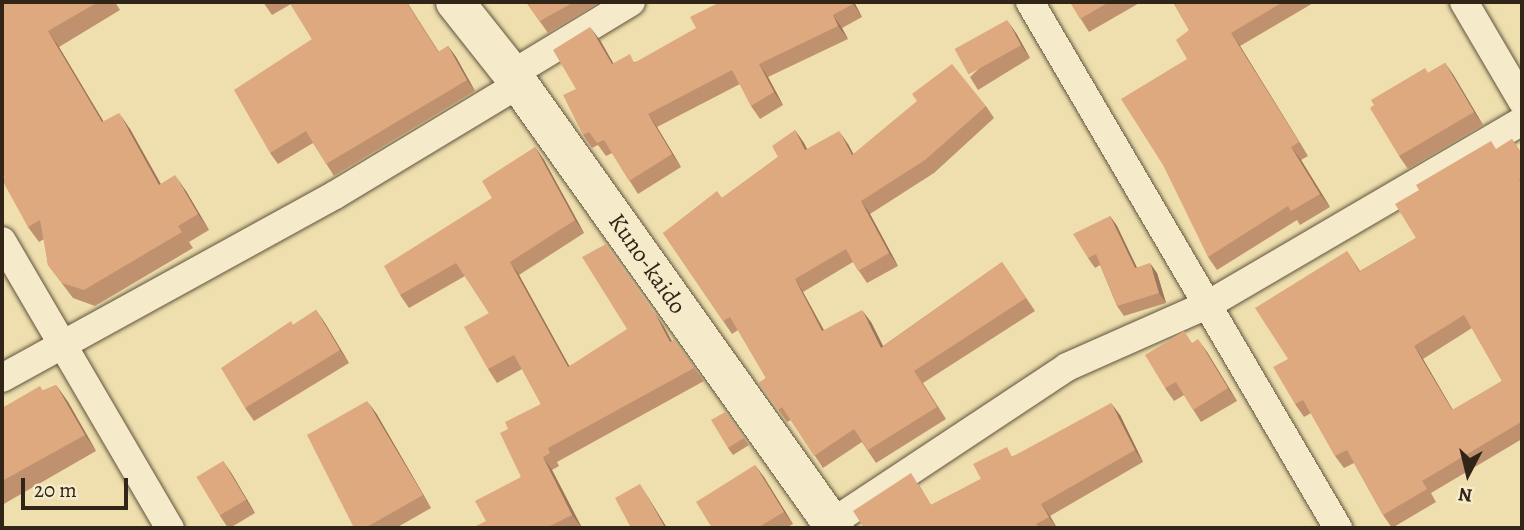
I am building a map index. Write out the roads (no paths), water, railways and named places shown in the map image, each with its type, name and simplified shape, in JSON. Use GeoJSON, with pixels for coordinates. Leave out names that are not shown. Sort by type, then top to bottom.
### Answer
{"type":"FeatureCollection","features":[{"type":"Feature","properties":{"kind":"main road","name":"Kuno-kaido"},"geometry":{"type":"LineString","coordinates":[[454,2],[516,79],[830,527]]}},
{"type":"Feature","properties":{"kind":"street"},"geometry":{"type":"LineString","coordinates":[[2,378],[335,195],[631,2]]}},
{"type":"Feature","properties":{"kind":"street"},"geometry":{"type":"LineString","coordinates":[[1030,2],[1338,528]]}},
{"type":"Feature","properties":{"kind":"street"},"geometry":{"type":"LineString","coordinates":[[1464,2],[1522,102]]}},
{"type":"Feature","properties":{"kind":"street"},"geometry":{"type":"LineString","coordinates":[[830,527],[1067,367],[1209,304],[1522,121]]}},
{"type":"Feature","properties":{"kind":"street"},"geometry":{"type":"LineString","coordinates":[[2,241],[170,528]]}}]}
